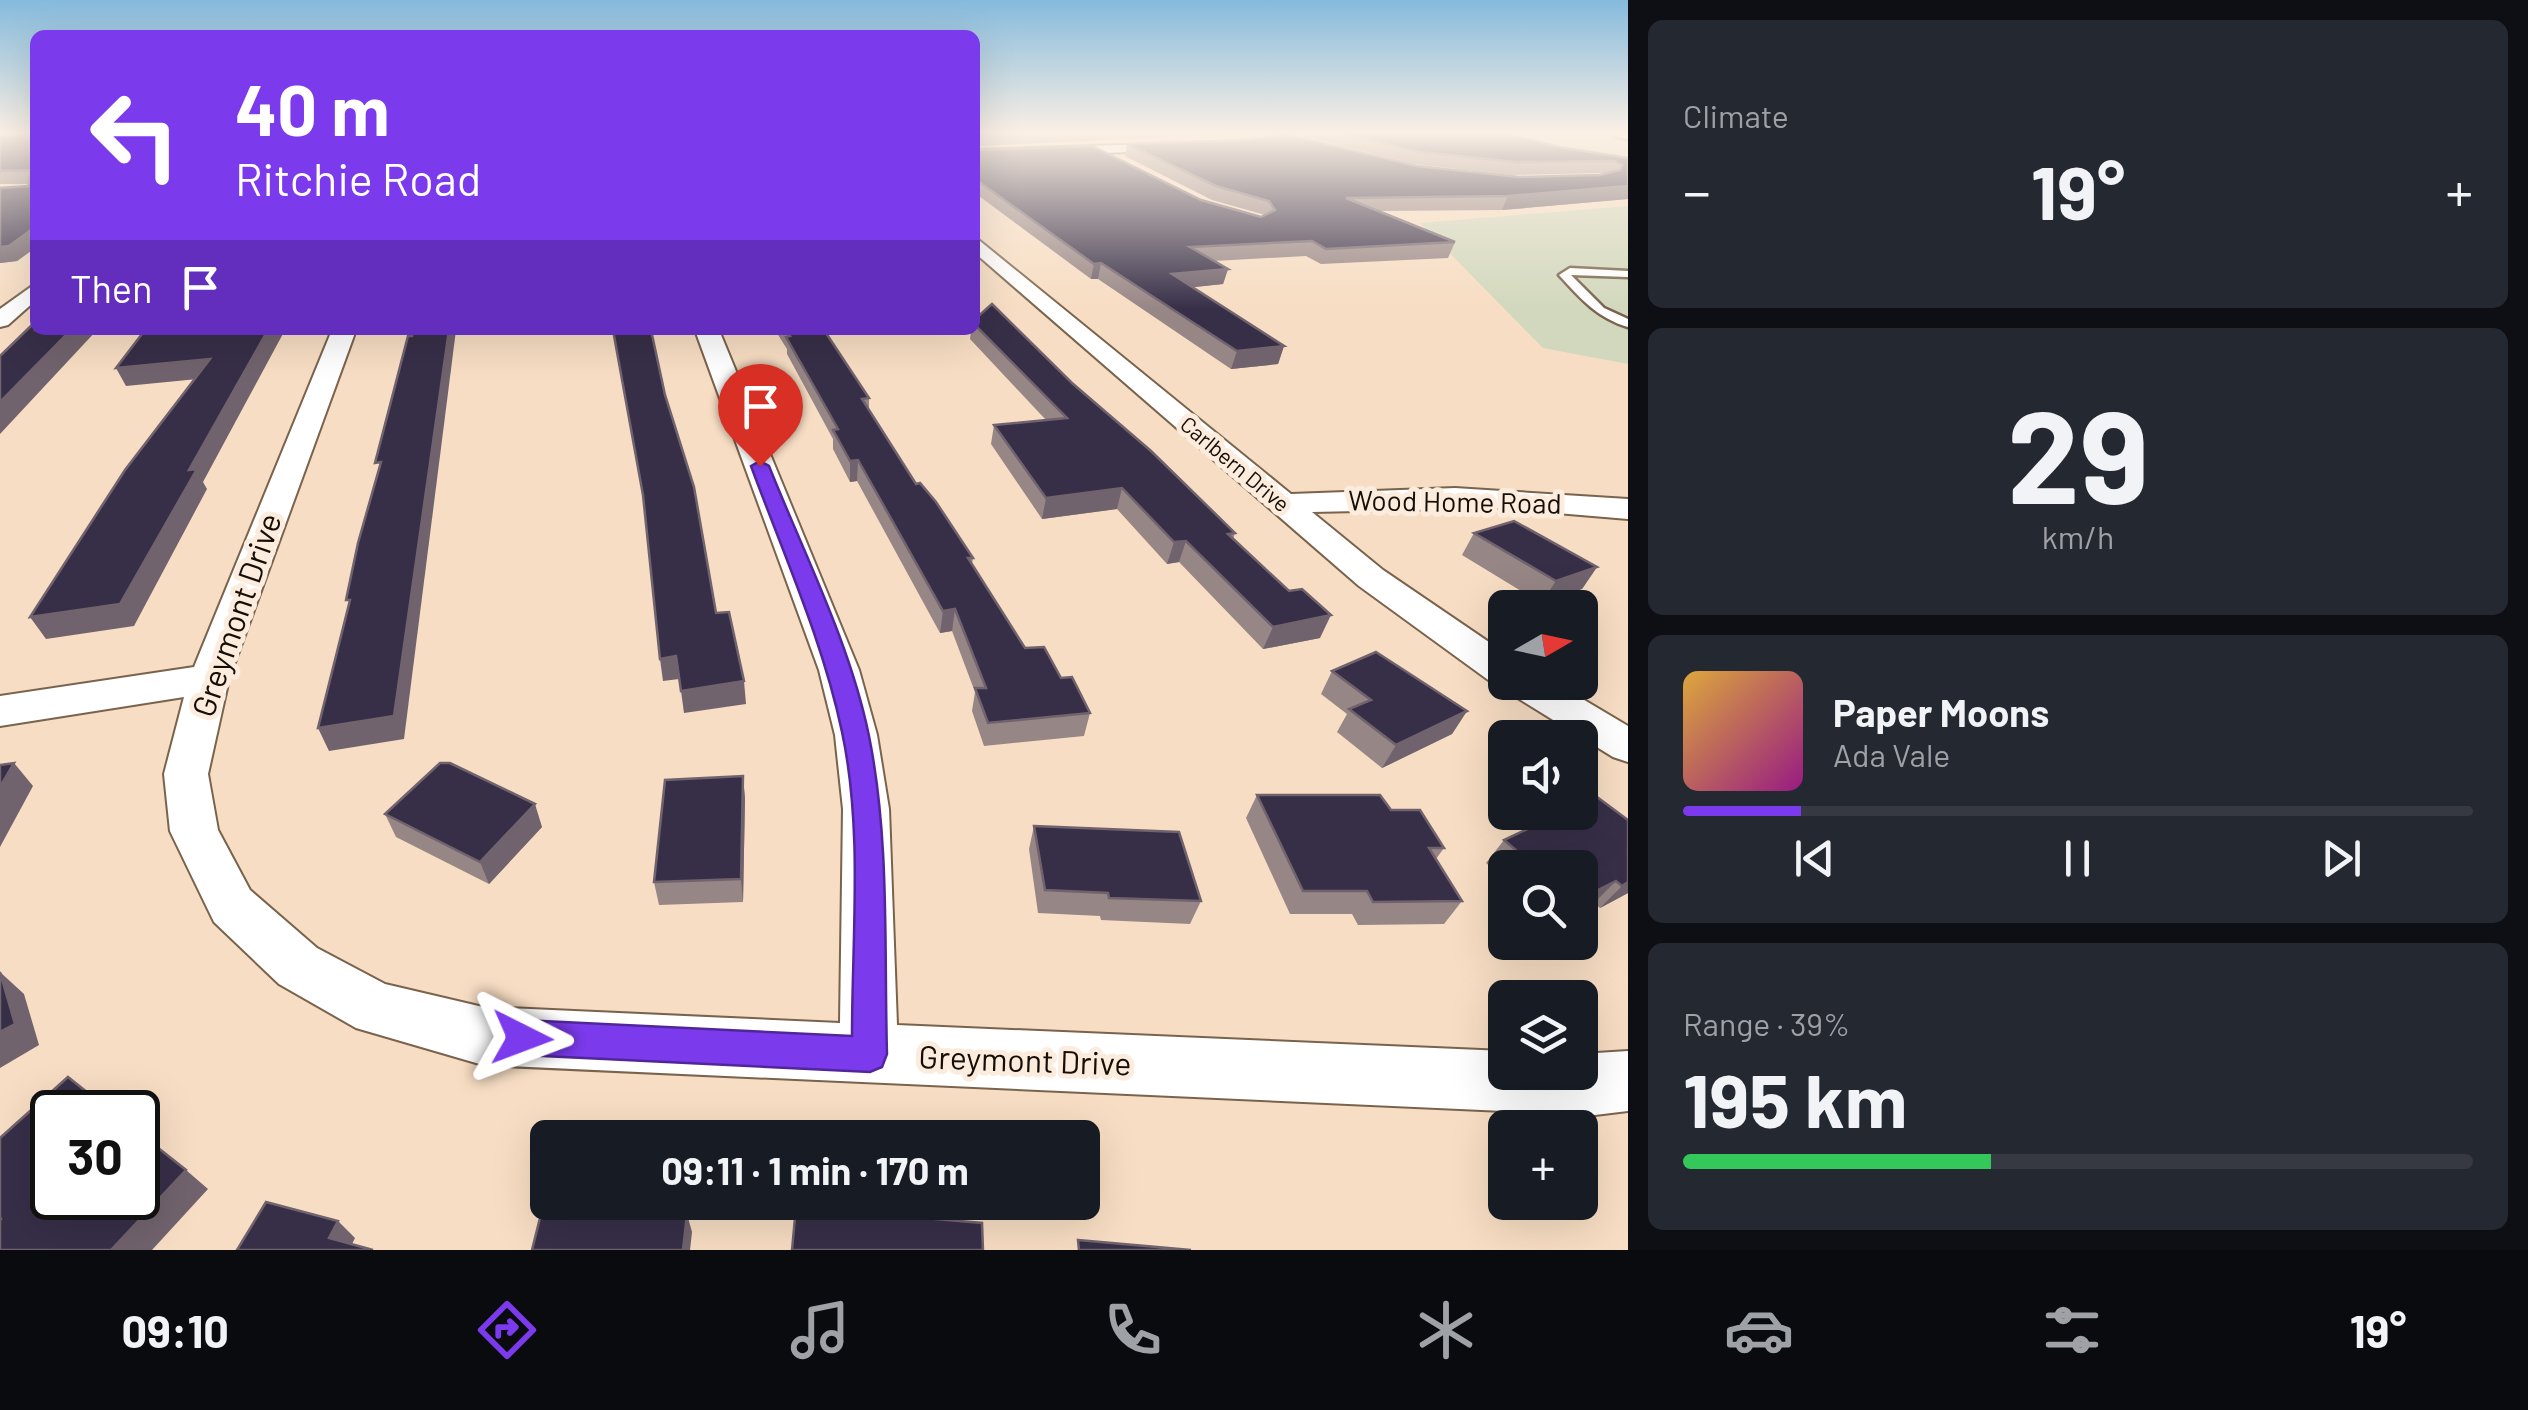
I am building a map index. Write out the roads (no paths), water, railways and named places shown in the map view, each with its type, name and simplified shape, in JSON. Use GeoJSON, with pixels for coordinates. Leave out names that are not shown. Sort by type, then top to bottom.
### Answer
{"type":"FeatureCollection","features":[{"type":"Feature","properties":{"kind":"street","name":"Carlbern Drive"},"geometry":{"type":"LineString","coordinates":[[980,247],[1372,578],[1488,660]]}},
{"type":"Feature","properties":{"kind":"street"},"geometry":{"type":"LineString","coordinates":[[0,320],[30,294]]}},
{"type":"Feature","properties":{"kind":"street","name":"Greymont Drive"},"geometry":{"type":"LineString","coordinates":[[342,335],[209,679],[186,774],[194,831],[232,906],[298,966],[376,1009],[483,1036],[1595,1086],[1628,1081]]}},
{"type":"Feature","properties":{"kind":"street"},"geometry":{"type":"LineString","coordinates":[[709,335],[839,670],[856,735],[866,809],[870,1054]]}},
{"type":"Feature","properties":{"kind":"street","name":"Wood Home Road"},"geometry":{"type":"LineString","coordinates":[[1282,504],[1444,496],[1628,509]]}},
{"type":"Feature","properties":{"kind":"street"},"geometry":{"type":"LineString","coordinates":[[0,711],[209,679]]}},
{"type":"Feature","properties":{"kind":"street"},"geometry":{"type":"LineString","coordinates":[[1552,700],[1628,746]]}},
{"type":"Feature","properties":{"kind":"lane"},"geometry":{"type":"LineString","coordinates":[[1628,274],[1570,271],[1564,276],[1583,292],[1599,314],[1628,323]]}}]}
